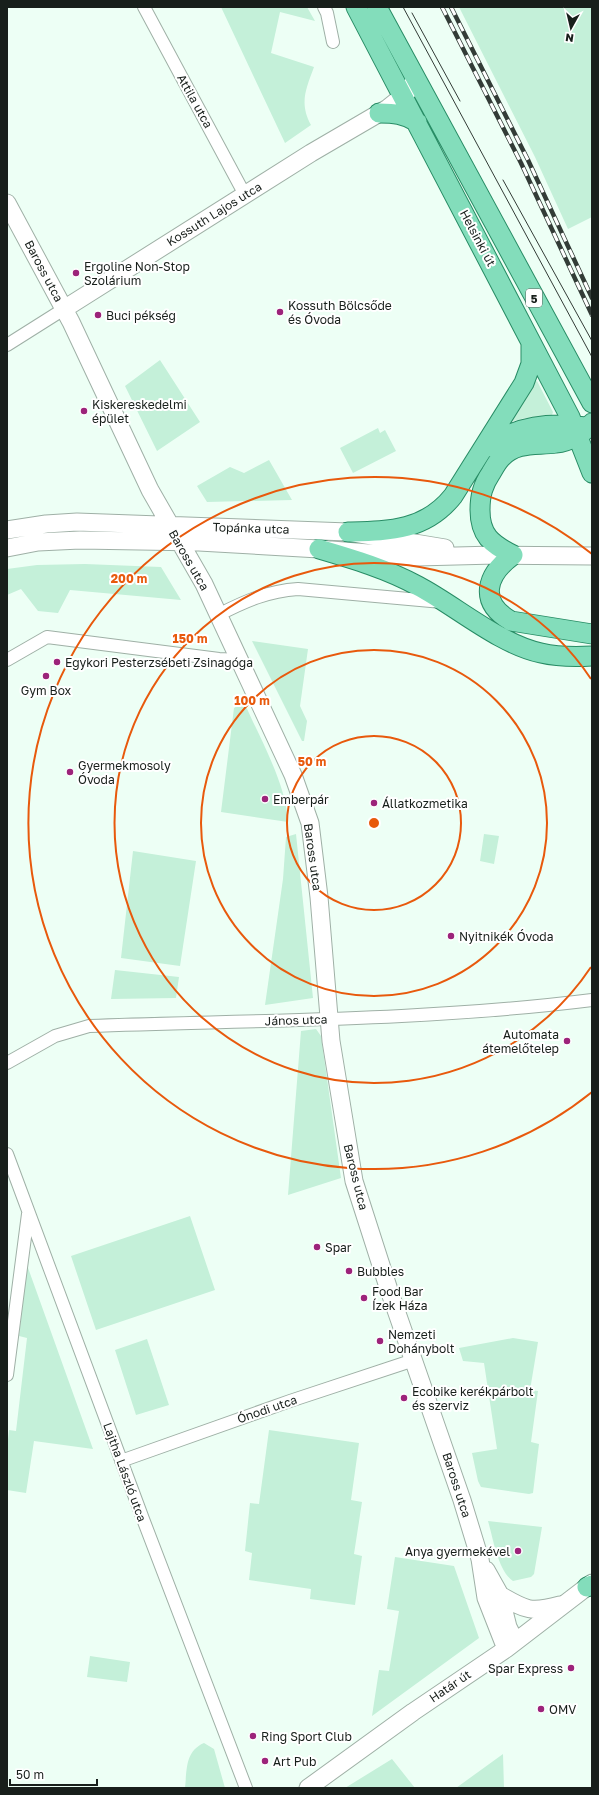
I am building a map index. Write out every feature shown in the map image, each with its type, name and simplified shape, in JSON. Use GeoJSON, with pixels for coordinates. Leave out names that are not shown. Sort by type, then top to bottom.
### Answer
{"type":"FeatureCollection","features":[{"type":"Feature","properties":{"kind":"main road","name":"Helsinki út"},"geometry":{"type":"LineString","coordinates":[[356,7],[531,342],[584,428],[590,468]]}},
{"type":"Feature","properties":{"kind":"main road","name":"Helsinki út"},"geometry":{"type":"LineString","coordinates":[[376,7],[592,403]]}},
{"type":"Feature","properties":{"kind":"main road"},"geometry":{"type":"LineString","coordinates":[[378,113],[395,113],[407,116],[416,122]]}},
{"type":"Feature","properties":{"kind":"main road"},"geometry":{"type":"LineString","coordinates":[[348,532],[396,529],[415,524],[430,517],[444,507],[453,496],[524,383],[531,364],[531,342]]}},
{"type":"Feature","properties":{"kind":"main road"},"geometry":{"type":"LineString","coordinates":[[482,450],[498,438],[516,431],[534,427],[584,428]]}},
{"type":"Feature","properties":{"kind":"main road"},"geometry":{"type":"LineString","coordinates":[[557,444],[584,428]]}},
{"type":"Feature","properties":{"kind":"main road"},"geometry":{"type":"LineString","coordinates":[[590,468],[557,444],[539,443],[522,446],[510,451],[502,457],[484,484],[481,494],[480,510],[481,527],[489,540],[499,548],[504,555],[490,584],[489,595],[492,604],[500,614],[511,621],[583,633],[592,622]]}},
{"type":"Feature","properties":{"kind":"main road"},"geometry":{"type":"LineString","coordinates":[[319,549],[359,560],[393,573],[446,602],[520,646],[540,653],[572,657],[592,656]]}},
{"type":"Feature","properties":{"kind":"street","name":"Attila utca"},"geometry":{"type":"LineString","coordinates":[[144,7],[245,195]]}},
{"type":"Feature","properties":{"kind":"street"},"geometry":{"type":"LineString","coordinates":[[324,7],[328,13],[333,42]]}},
{"type":"Feature","properties":{"kind":"street","name":"Kossuth Lajos utca"},"geometry":{"type":"LineString","coordinates":[[7,345],[310,153],[378,113],[403,96],[411,88],[415,78]]}},
{"type":"Feature","properties":{"kind":"street","name":"Baross utca"},"geometry":{"type":"LineString","coordinates":[[7,203],[64,309],[112,413],[168,525],[204,584],[293,775],[310,823],[319,897],[330,1041],[354,1181],[462,1500],[480,1559],[486,1598],[510,1645]]}},
{"type":"Feature","properties":{"kind":"street","name":"Topánka utca"},"geometry":{"type":"LineString","coordinates":[[7,530],[46,524],[77,522],[348,532],[420,545],[504,555]]}},
{"type":"Feature","properties":{"kind":"street","name":"Topánka utca"},"geometry":{"type":"LineString","coordinates":[[7,548],[38,542],[80,540],[179,542],[319,549],[417,557],[504,555]]}},
{"type":"Feature","properties":{"kind":"street"},"geometry":{"type":"LineString","coordinates":[[504,555],[592,556]]}},
{"type":"Feature","properties":{"kind":"street"},"geometry":{"type":"LineString","coordinates":[[218,615],[253,598],[278,590],[298,589],[446,602]]}},
{"type":"Feature","properties":{"kind":"street"},"geometry":{"type":"LineString","coordinates":[[7,660],[47,637],[219,659],[240,660]]}},
{"type":"Feature","properties":{"kind":"street","name":"János utca"},"geometry":{"type":"LineString","coordinates":[[7,1063],[55,1036],[89,1026],[328,1019],[534,1008],[592,1000]]}},
{"type":"Feature","properties":{"kind":"street","name":"Lajtha László utca"},"geometry":{"type":"LineString","coordinates":[[7,1154],[121,1461],[246,1788]]}},
{"type":"Feature","properties":{"kind":"street"},"geometry":{"type":"LineString","coordinates":[[7,1375],[28,1211]]}},
{"type":"Feature","properties":{"kind":"street","name":"Ónodi utca"},"geometry":{"type":"LineString","coordinates":[[121,1461],[290,1401],[414,1360]]}},
{"type":"Feature","properties":{"kind":"street","name":"Baross utca"},"geometry":{"type":"LineString","coordinates":[[480,1559],[500,1595],[508,1627],[510,1645]]}},
{"type":"Feature","properties":{"kind":"street","name":"Határ út"},"geometry":{"type":"LineString","coordinates":[[308,1788],[413,1712],[510,1645],[590,1585]]}},
{"type":"Feature","properties":{"kind":"street"},"geometry":{"type":"LineString","coordinates":[[500,1595],[527,1608],[539,1610],[566,1603]]}},
{"type":"Feature","properties":{"kind":"green space"},"geometry":{"type":"Polygon","coordinates":[[[221,7],[307,7],[315,21],[280,12],[271,53],[314,67],[305,96],[305,110],[311,125],[285,143],[221,7]]]}},
{"type":"Feature","properties":{"kind":"green space"},"geometry":{"type":"Polygon","coordinates":[[[459,7],[592,7],[592,217],[568,229],[535,157],[459,7]]]}},
{"type":"Feature","properties":{"kind":"green space"},"geometry":{"type":"Polygon","coordinates":[[[160,360],[200,422],[157,451],[125,386],[160,360]]]}},
{"type":"Feature","properties":{"kind":"green space"},"geometry":{"type":"Polygon","coordinates":[[[537,381],[553,412],[551,418],[525,418],[510,422],[534,383],[537,381]]]}},
{"type":"Feature","properties":{"kind":"green space"},"geometry":{"type":"Polygon","coordinates":[[[378,428],[380,433],[385,430],[396,451],[353,473],[340,448],[378,428]]]}},
{"type":"Feature","properties":{"kind":"green space"},"geometry":{"type":"Polygon","coordinates":[[[269,460],[292,500],[207,502],[197,486],[230,467],[244,473],[269,460]]]}},
{"type":"Feature","properties":{"kind":"green space"},"geometry":{"type":"Polygon","coordinates":[[[85,564],[161,567],[181,600],[70,590],[58,613],[38,611],[21,589],[7,595],[7,569],[37,565],[85,564]]]}},
{"type":"Feature","properties":{"kind":"green space"},"geometry":{"type":"Polygon","coordinates":[[[252,641],[308,649],[300,706],[307,721],[304,741],[302,741],[252,641]]]}},
{"type":"Feature","properties":{"kind":"green space"},"geometry":{"type":"Polygon","coordinates":[[[244,702],[271,761],[283,792],[288,822],[221,812],[234,708],[244,702]]]}},
{"type":"Feature","properties":{"kind":"green space"},"geometry":{"type":"Polygon","coordinates":[[[296,834],[313,998],[265,1005],[283,879],[286,837],[296,834]]]}},
{"type":"Feature","properties":{"kind":"green space"},"geometry":{"type":"Polygon","coordinates":[[[484,834],[499,836],[494,864],[480,861],[484,834]]]}},
{"type":"Feature","properties":{"kind":"green space"},"geometry":{"type":"Polygon","coordinates":[[[133,851],[196,861],[180,966],[121,958],[133,851]]]}},
{"type":"Feature","properties":{"kind":"green space"},"geometry":{"type":"Polygon","coordinates":[[[115,970],[179,977],[176,998],[111,999],[115,970]]]}},
{"type":"Feature","properties":{"kind":"green space"},"geometry":{"type":"Polygon","coordinates":[[[316,1029],[321,1036],[341,1178],[288,1195],[301,1031],[316,1029]]]}},
{"type":"Feature","properties":{"kind":"green space"},"geometry":{"type":"Polygon","coordinates":[[[190,1216],[215,1290],[96,1330],[71,1256],[190,1216]]]}},
{"type":"Feature","properties":{"kind":"green space"},"geometry":{"type":"Polygon","coordinates":[[[27,1265],[93,1449],[34,1441],[26,1493],[7,1490],[7,1449],[9,1430],[16,1431],[27,1338],[19,1336],[27,1265]]]}},
{"type":"Feature","properties":{"kind":"green space"},"geometry":{"type":"Polygon","coordinates":[[[513,1338],[538,1342],[530,1390],[538,1391],[531,1442],[539,1444],[533,1493],[529,1494],[481,1487],[478,1481],[472,1453],[497,1449],[484,1363],[463,1361],[459,1348],[513,1338]]]}},
{"type":"Feature","properties":{"kind":"green space"},"geometry":{"type":"Polygon","coordinates":[[[147,1339],[169,1405],[136,1415],[115,1350],[147,1339]]]}},
{"type":"Feature","properties":{"kind":"green space"},"geometry":{"type":"Polygon","coordinates":[[[269,1430],[359,1443],[351,1500],[362,1502],[354,1554],[362,1556],[355,1605],[310,1599],[311,1589],[249,1580],[252,1553],[245,1551],[250,1503],[259,1504],[269,1430]]]}},
{"type":"Feature","properties":{"kind":"green space"},"geometry":{"type":"Polygon","coordinates":[[[488,1521],[542,1527],[534,1574],[531,1577],[513,1581],[503,1570],[488,1521]]]}},
{"type":"Feature","properties":{"kind":"green space"},"geometry":{"type":"Polygon","coordinates":[[[395,1557],[454,1566],[479,1638],[372,1716],[379,1670],[389,1671],[399,1611],[387,1609],[395,1557]]]}},
{"type":"Feature","properties":{"kind":"green space"},"geometry":{"type":"Polygon","coordinates":[[[90,1656],[130,1662],[127,1682],[87,1677],[90,1656]]]}},
{"type":"Feature","properties":{"kind":"green space"},"geometry":{"type":"Polygon","coordinates":[[[204,1743],[214,1749],[225,1788],[185,1788],[190,1756],[198,1746],[204,1743]]]}},
{"type":"Feature","properties":{"kind":"green space"},"geometry":{"type":"Polygon","coordinates":[[[503,1754],[504,1788],[456,1788],[503,1754]]]}},
{"type":"Feature","properties":{"kind":"green space"},"geometry":{"type":"Polygon","coordinates":[[[392,1759],[415,1788],[345,1788],[392,1759]]]}},
{"type":"Feature","properties":{"kind":"tram line"},"geometry":{"type":"LineString","coordinates":[[403,7],[592,357]]}},
{"type":"Feature","properties":{"kind":"tram line"},"geometry":{"type":"LineString","coordinates":[[412,13],[460,101]]}},
{"type":"Feature","properties":{"kind":"tram line"},"geometry":{"type":"LineString","coordinates":[[503,180],[592,341]]}},
{"type":"Feature","properties":{"kind":"railway"},"geometry":{"type":"LineString","coordinates":[[442,7],[521,163],[592,315]]}},
{"type":"Feature","properties":{"kind":"railway"},"geometry":{"type":"LineString","coordinates":[[451,7],[528,160],[592,298]]}},
{"type":"Feature","properties":{"kind":"place","name":"Ergoline Non-Stop Szolárium"},"geometry":{"type":"Point","coordinates":[76,273]}},
{"type":"Feature","properties":{"kind":"place","name":"Kossuth Bölcsőde és Óvoda"},"geometry":{"type":"Point","coordinates":[280,312]}},
{"type":"Feature","properties":{"kind":"place","name":"Buci pékség"},"geometry":{"type":"Point","coordinates":[98,315]}},
{"type":"Feature","properties":{"kind":"place","name":"Kiskereskedelmi épület"},"geometry":{"type":"Point","coordinates":[84,411]}},
{"type":"Feature","properties":{"kind":"place","name":"Egykori Pesterzsébeti Zsinagóga"},"geometry":{"type":"Point","coordinates":[57,662]}},
{"type":"Feature","properties":{"kind":"place","name":"Gym Box"},"geometry":{"type":"Point","coordinates":[46,676]}},
{"type":"Feature","properties":{"kind":"place","name":"Gyermekmosoly Óvoda"},"geometry":{"type":"Point","coordinates":[70,772]}},
{"type":"Feature","properties":{"kind":"place","name":"Emberpár"},"geometry":{"type":"Point","coordinates":[265,799]}},
{"type":"Feature","properties":{"kind":"place","name":"Állatkozmetika"},"geometry":{"type":"Point","coordinates":[374,803]}},
{"type":"Feature","properties":{"kind":"place","name":"Nyitnikék Óvoda"},"geometry":{"type":"Point","coordinates":[451,936]}},
{"type":"Feature","properties":{"kind":"place","name":"Automata átemelőtelep"},"geometry":{"type":"Point","coordinates":[567,1041]}},
{"type":"Feature","properties":{"kind":"place","name":"Spar"},"geometry":{"type":"Point","coordinates":[317,1247]}},
{"type":"Feature","properties":{"kind":"place","name":"Bubbles"},"geometry":{"type":"Point","coordinates":[349,1271]}},
{"type":"Feature","properties":{"kind":"place","name":"Food Bar Ízek Háza"},"geometry":{"type":"Point","coordinates":[364,1298]}},
{"type":"Feature","properties":{"kind":"place","name":"Nemzeti Dohánybolt"},"geometry":{"type":"Point","coordinates":[380,1341]}},
{"type":"Feature","properties":{"kind":"place","name":"Ecobike kerékpárbolt és szerviz"},"geometry":{"type":"Point","coordinates":[404,1398]}},
{"type":"Feature","properties":{"kind":"place","name":"Anya gyermekével"},"geometry":{"type":"Point","coordinates":[518,1551]}},
{"type":"Feature","properties":{"kind":"place","name":"Spar Express"},"geometry":{"type":"Point","coordinates":[571,1668]}},
{"type":"Feature","properties":{"kind":"place","name":"OMV"},"geometry":{"type":"Point","coordinates":[541,1709]}},
{"type":"Feature","properties":{"kind":"place","name":"Ring Sport Club"},"geometry":{"type":"Point","coordinates":[253,1736]}},
{"type":"Feature","properties":{"kind":"place","name":"Art Pub"},"geometry":{"type":"Point","coordinates":[265,1761]}}]}
